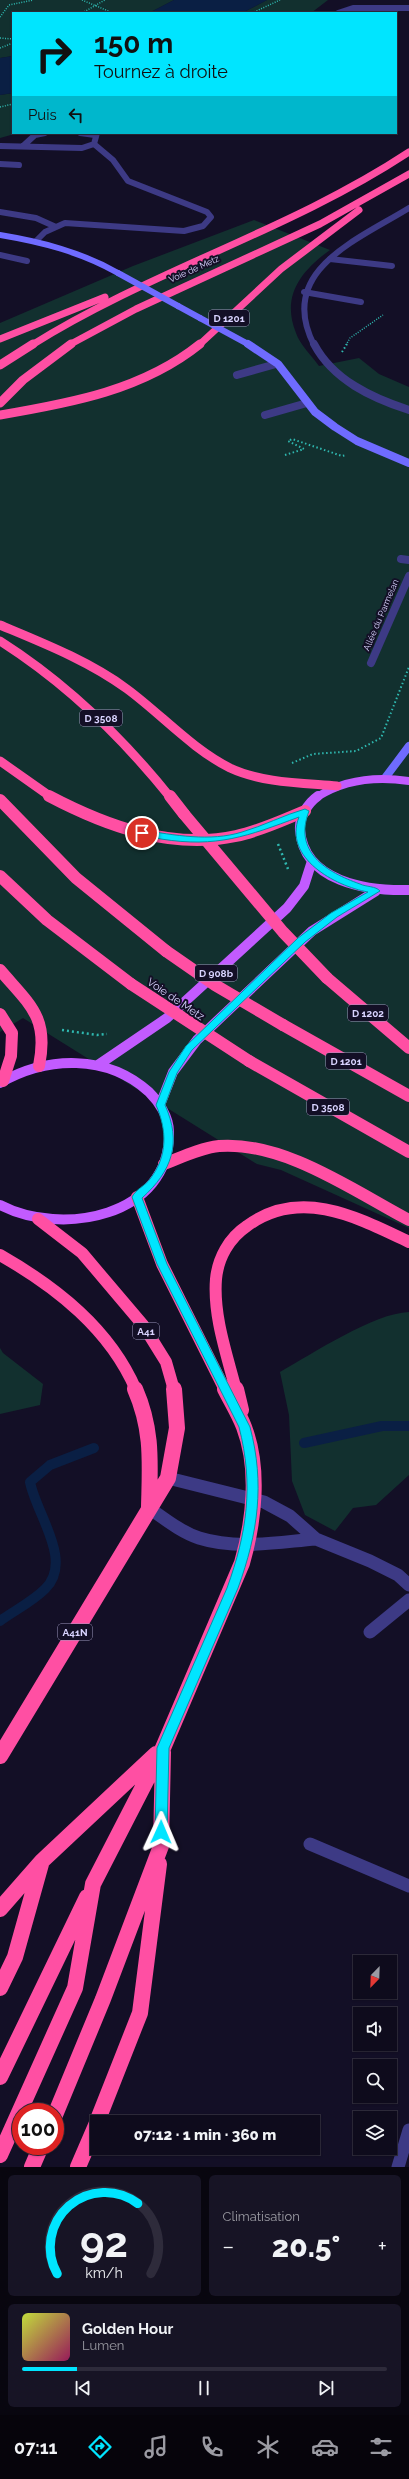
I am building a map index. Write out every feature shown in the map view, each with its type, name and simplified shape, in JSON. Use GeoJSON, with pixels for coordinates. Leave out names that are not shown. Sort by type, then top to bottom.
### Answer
{"type":"FeatureCollection","features":[{"type":"Feature","properties":{"kind":"highway","name":"Voie de Metz"},"geometry":{"type":"LineString","coordinates":[[174,270],[342,192],[374,175],[409,152]]}},
{"type":"Feature","properties":{"kind":"highway","name":"Voie de Metz"},"geometry":{"type":"LineString","coordinates":[[0,403],[44,364],[110,321],[284,242],[409,174]]}},
{"type":"Feature","properties":{"kind":"highway","name":"D 1201"},"geometry":{"type":"LineString","coordinates":[[0,414],[36,409],[106,393],[159,372],[185,356],[288,264],[398,181]]}},
{"type":"Feature","properties":{"kind":"highway"},"geometry":{"type":"LineString","coordinates":[[0,339],[174,270]]}},
{"type":"Feature","properties":{"kind":"highway"},"geometry":{"type":"LineString","coordinates":[[0,365],[51,333],[174,270]]}},
{"type":"Feature","properties":{"kind":"highway"},"geometry":{"type":"LineString","coordinates":[[0,624],[59,650],[126,688],[210,755],[231,768],[276,781],[337,786]]}},
{"type":"Feature","properties":{"kind":"highway","name":"D 3508"},"geometry":{"type":"LineString","coordinates":[[0,641],[42,668],[110,725],[147,767],[184,814],[283,932],[328,978]]}},
{"type":"Feature","properties":{"kind":"highway"},"geometry":{"type":"LineString","coordinates":[[0,761],[29,784],[56,800],[89,816],[130,830],[153,835],[203,840],[230,838],[254,831],[305,811]]}},
{"type":"Feature","properties":{"kind":"highway","name":"D 1201"},"geometry":{"type":"LineString","coordinates":[[0,800],[76,878],[166,951],[215,985],[409,1096]]}},
{"type":"Feature","properties":{"kind":"highway","name":"Voie de Metz"},"geometry":{"type":"LineString","coordinates":[[2,877],[47,920],[131,984],[249,1061],[409,1152]]}},
{"type":"Feature","properties":{"kind":"highway"},"geometry":{"type":"LineString","coordinates":[[0,970],[33,1009],[44,1030],[43,1050],[39,1066]]}},
{"type":"Feature","properties":{"kind":"highway","name":"D 1202"},"geometry":{"type":"LineString","coordinates":[[328,978],[409,1048]]}},
{"type":"Feature","properties":{"kind":"highway"},"geometry":{"type":"LineString","coordinates":[[0,1014],[12,1033],[11,1056],[2,1082]]}},
{"type":"Feature","properties":{"kind":"highway"},"geometry":{"type":"LineString","coordinates":[[164,1164],[218,1146],[251,1147],[293,1160],[409,1220]]}},
{"type":"Feature","properties":{"kind":"highway"},"geometry":{"type":"LineString","coordinates":[[137,1197],[162,1264],[244,1427]]}},
{"type":"Feature","properties":{"kind":"highway"},"geometry":{"type":"LineString","coordinates":[[0,2077],[93,1884],[163,1748],[233,1588],[247,1546],[253,1500],[252,1456],[244,1427],[216,1294],[218,1265],[227,1244],[249,1222],[266,1214],[285,1209],[314,1206],[339,1211],[409,1242]]}},
{"type":"Feature","properties":{"kind":"highway","name":"A41"},"geometry":{"type":"LineString","coordinates":[[38,1219],[71,1243],[129,1308],[157,1346],[170,1376],[178,1420],[174,1460],[168,1478]]}},
{"type":"Feature","properties":{"kind":"highway"},"geometry":{"type":"LineString","coordinates":[[0,1255],[38,1279],[66,1301],[114,1348],[128,1371],[140,1400],[149,1435],[149,1508]]}},
{"type":"Feature","properties":{"kind":"highway","name":"A41N"},"geometry":{"type":"LineString","coordinates":[[0,1756],[168,1478]]}},
{"type":"Feature","properties":{"kind":"highway"},"geometry":{"type":"LineString","coordinates":[[100,2115],[140,2013],[161,1846],[163,1748]]}},
{"type":"Feature","properties":{"kind":"highway"},"geometry":{"type":"LineString","coordinates":[[0,1910],[42,1861],[163,1748]]}},
{"type":"Feature","properties":{"kind":"highway"},"geometry":{"type":"LineString","coordinates":[[60,2103],[103,1999],[161,1846]]}},
{"type":"Feature","properties":{"kind":"highway"},"geometry":{"type":"LineString","coordinates":[[0,1988],[15,1957],[42,1861]]}},
{"type":"Feature","properties":{"kind":"highway"},"geometry":{"type":"LineString","coordinates":[[0,2155],[75,1988],[93,1884]]}},
{"type":"Feature","properties":{"kind":"highway"},"geometry":{"type":"LineString","coordinates":[[78,2167],[90,2139]]}},
{"type":"Feature","properties":{"kind":"highway"},"geometry":{"type":"LineString","coordinates":[[32,2167],[37,2155]]}},
{"type":"Feature","properties":{"kind":"main road"},"geometry":{"type":"LineString","coordinates":[[409,781],[385,778],[368,778],[337,786],[318,797],[305,811],[300,823],[300,836],[304,848],[312,861],[333,877],[361,888],[376,891],[409,890]]}},
{"type":"Feature","properties":{"kind":"main road","name":"D 908b"},"geometry":{"type":"LineString","coordinates":[[98,1065],[167,1018],[287,908],[304,886],[312,861]]}},
{"type":"Feature","properties":{"kind":"main road","name":"D 908b"},"geometry":{"type":"LineString","coordinates":[[160,1105],[173,1072],[197,1040],[302,940],[334,915],[376,891]]}},
{"type":"Feature","properties":{"kind":"main road"},"geometry":{"type":"LineString","coordinates":[[0,1205],[14,1212],[38,1219],[64,1221],[91,1218],[116,1209],[137,1197],[153,1182],[164,1164],[169,1150],[170,1134],[167,1120],[160,1105],[147,1090],[120,1072],[98,1065],[68,1063],[39,1066],[2,1082]]}},
{"type":"Feature","properties":{"kind":"street"},"geometry":{"type":"LineString","coordinates":[[341,12],[353,8],[409,8]]}},
{"type":"Feature","properties":{"kind":"street"},"geometry":{"type":"LineString","coordinates":[[23,146],[35,136],[42,134]]}},
{"type":"Feature","properties":{"kind":"street"},"geometry":{"type":"LineString","coordinates":[[94,144],[96,134]]}},
{"type":"Feature","properties":{"kind":"street"},"geometry":{"type":"LineString","coordinates":[[0,146],[82,148],[94,144]]}},
{"type":"Feature","properties":{"kind":"street"},"geometry":{"type":"LineString","coordinates":[[36,241],[56,227],[65,223],[82,222],[184,231],[198,229],[208,223],[211,216],[207,212],[128,181],[122,170],[108,154],[94,144]]}},
{"type":"Feature","properties":{"kind":"street"},"geometry":{"type":"LineString","coordinates":[[0,164],[18,165]]}},
{"type":"Feature","properties":{"kind":"street"},"geometry":{"type":"LineString","coordinates":[[409,208],[330,259],[317,272],[304,292],[301,307],[308,333],[335,370],[352,385],[389,403],[409,410]]}},
{"type":"Feature","properties":{"kind":"street"},"geometry":{"type":"LineString","coordinates":[[0,212],[36,218],[56,227]]}},
{"type":"Feature","properties":{"kind":"street"},"geometry":{"type":"LineString","coordinates":[[0,235],[36,241],[75,252],[118,273],[246,343],[276,364],[307,403],[335,427],[357,440],[409,463]]}},
{"type":"Feature","properties":{"kind":"street"},"geometry":{"type":"LineString","coordinates":[[0,255],[27,262]]}},
{"type":"Feature","properties":{"kind":"street"},"geometry":{"type":"LineString","coordinates":[[330,259],[392,266]]}},
{"type":"Feature","properties":{"kind":"street"},"geometry":{"type":"LineString","coordinates":[[304,292],[361,302]]}},
{"type":"Feature","properties":{"kind":"street"},"geometry":{"type":"LineString","coordinates":[[237,375],[276,364]]}},
{"type":"Feature","properties":{"kind":"street"},"geometry":{"type":"LineString","coordinates":[[265,414],[307,403]]}},
{"type":"Feature","properties":{"kind":"street","name":"Allée du Parmelan"},"geometry":{"type":"LineString","coordinates":[[371,663],[409,576]]}},
{"type":"Feature","properties":{"kind":"street"},"geometry":{"type":"LineString","coordinates":[[385,778],[409,746]]}},
{"type":"Feature","properties":{"kind":"street"},"geometry":{"type":"LineString","coordinates":[[168,1478],[264,1502],[290,1516],[316,1539],[370,1561],[398,1575],[409,1585]]}},
{"type":"Feature","properties":{"kind":"street"},"geometry":{"type":"LineString","coordinates":[[149,1508],[183,1531],[206,1539],[247,1546],[316,1539]]}},
{"type":"Feature","properties":{"kind":"street"},"geometry":{"type":"LineString","coordinates":[[370,1632],[409,1600]]}},
{"type":"Feature","properties":{"kind":"street"},"geometry":{"type":"LineString","coordinates":[[310,1844],[409,1886]]}},
{"type":"Feature","properties":{"kind":"street"},"geometry":{"type":"LineString","coordinates":[[398,2167],[409,2130]]}},
{"type":"Feature","properties":{"kind":"path"},"geometry":{"type":"LineString","coordinates":[[0,17],[9,5],[33,0]]}},
{"type":"Feature","properties":{"kind":"path"},"geometry":{"type":"LineString","coordinates":[[82,0],[111,12]]}},
{"type":"Feature","properties":{"kind":"path"},"geometry":{"type":"LineString","coordinates":[[84,12],[105,0]]}},
{"type":"Feature","properties":{"kind":"path"},"geometry":{"type":"LineString","coordinates":[[254,12],[280,0]]}},
{"type":"Feature","properties":{"kind":"path"},"geometry":{"type":"LineString","coordinates":[[0,38],[12,39]]}},
{"type":"Feature","properties":{"kind":"path"},"geometry":{"type":"LineString","coordinates":[[0,48],[12,43]]}},
{"type":"Feature","properties":{"kind":"path"},"geometry":{"type":"LineString","coordinates":[[0,107],[12,104]]}},
{"type":"Feature","properties":{"kind":"path"},"geometry":{"type":"LineString","coordinates":[[342,352],[350,338],[383,315]]}},
{"type":"Feature","properties":{"kind":"path"},"geometry":{"type":"LineString","coordinates":[[285,455],[304,449],[288,441],[292,439],[342,456],[348,455]]}},
{"type":"Feature","properties":{"kind":"path"},"geometry":{"type":"LineString","coordinates":[[276,781],[282,770],[306,756],[356,751],[380,738],[409,667]]}},
{"type":"Feature","properties":{"kind":"path"},"geometry":{"type":"LineString","coordinates":[[254,831],[263,839],[279,845],[288,867],[288,872]]}},
{"type":"Feature","properties":{"kind":"path"},"geometry":{"type":"LineString","coordinates":[[44,1030],[58,1029],[97,1035],[111,1033]]}},
{"type":"Feature","properties":{"kind":"green space"},"geometry":{"type":"Polygon","coordinates":[[[0,0],[174,0],[151,12],[12,12],[12,56],[0,58],[0,0]]]}},
{"type":"Feature","properties":{"kind":"green space"},"geometry":{"type":"Polygon","coordinates":[[[267,0],[328,0],[312,12],[244,12],[267,0]]]}},
{"type":"Feature","properties":{"kind":"green space"},"geometry":{"type":"Polygon","coordinates":[[[12,93],[12,134],[14,134],[0,138],[0,95],[12,93]]]}},
{"type":"Feature","properties":{"kind":"green space"},"geometry":{"type":"Polygon","coordinates":[[[254,220],[330,250],[310,267],[296,286],[291,307],[292,320],[296,333],[303,346],[319,366],[359,358],[379,374],[409,387],[409,1228],[281,1170],[257,1164],[23,1018],[0,1032],[0,323],[133,266],[254,220]]]}},
{"type":"Feature","properties":{"kind":"green space"},"geometry":{"type":"Polygon","coordinates":[[[409,1312],[409,1475],[376,1505],[353,1508],[335,1531],[305,1515],[292,1481],[289,1415],[280,1372],[326,1345],[361,1327],[395,1314],[409,1312]]]}},
{"type":"Feature","properties":{"kind":"green space"},"geometry":{"type":"Polygon","coordinates":[[[0,1348],[3,1353],[43,1384],[40,1405],[0,1414],[0,1348]]]}},
{"type":"Feature","properties":{"kind":"water"},"geometry":{"type":"Polygon","coordinates":[[[174,0],[267,0],[244,12],[151,12],[174,0]]]}},
{"type":"Feature","properties":{"kind":"water"},"geometry":{"type":"Polygon","coordinates":[[[12,56],[12,93],[0,95],[0,58],[12,56]]]}},
{"type":"Feature","properties":{"kind":"waterway"},"geometry":{"type":"LineString","coordinates":[[304,1443],[382,1426],[409,1426]]}},
{"type":"Feature","properties":{"kind":"waterway"},"geometry":{"type":"LineString","coordinates":[[0,1621],[40,1594],[53,1578],[56,1565],[55,1551],[51,1537],[30,1482],[50,1465],[94,1448]]}},
{"type":"Feature","properties":{"kind":"route"},"geometry":{"type":"LineString","coordinates":[[142,833],[177,839],[203,840],[230,838],[243,835],[305,811],[300,823],[300,836],[304,848],[312,861],[333,877],[361,888],[376,891],[334,915],[302,940],[189,1048],[173,1072],[160,1105],[167,1120],[170,1134],[167,1157],[153,1182],[137,1197],[162,1264],[244,1427],[252,1456],[254,1477],[253,1500],[247,1546],[242,1563],[233,1588],[163,1748],[161,1832]]}}]}
